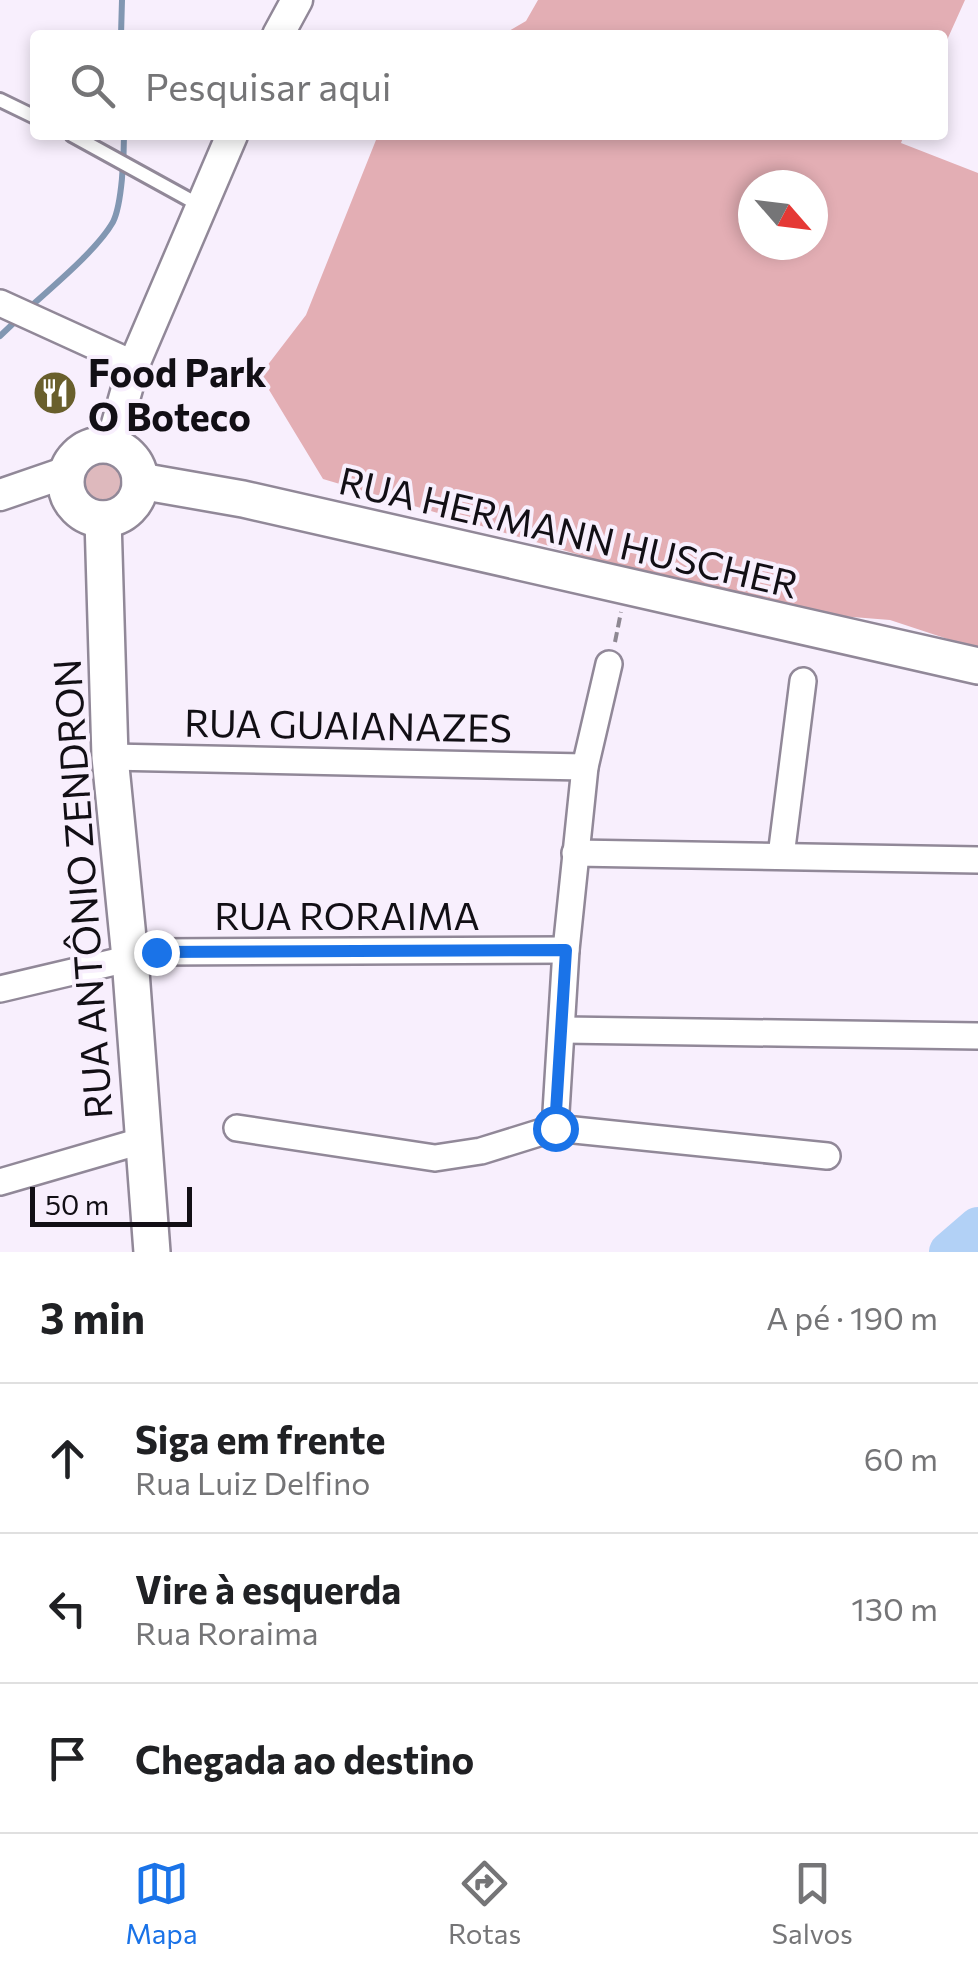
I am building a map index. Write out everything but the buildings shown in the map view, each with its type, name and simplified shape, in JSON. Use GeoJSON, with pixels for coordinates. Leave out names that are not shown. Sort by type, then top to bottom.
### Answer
{"type":"FeatureCollection","features":[{"type":"Feature","properties":{"kind":"main road"},"geometry":{"type":"LineString","coordinates":[[97,445],[111,446],[132,458],[140,480],[138,495],[130,508],[103,519],[78,510],[66,485],[67,472],[84,450],[97,445]]}},
{"type":"Feature","properties":{"kind":"main road","name":"RUA HERMANN HUSCHER"},"geometry":{"type":"LineString","coordinates":[[140,480],[244,500],[978,666]]}},
{"type":"Feature","properties":{"kind":"main road","name":"RUA ANTÔNIO ZENDRON"},"geometry":{"type":"LineString","coordinates":[[103,519],[110,758],[152,1252]]}},
{"type":"Feature","properties":{"kind":"street"},"geometry":{"type":"LineString","coordinates":[[281,30],[297,0]]}},
{"type":"Feature","properties":{"kind":"street"},"geometry":{"type":"LineString","coordinates":[[111,446],[134,364],[230,140]]}},
{"type":"Feature","properties":{"kind":"street"},"geometry":{"type":"LineString","coordinates":[[2,304],[134,364]]}},
{"type":"Feature","properties":{"kind":"street"},"geometry":{"type":"LineString","coordinates":[[0,495],[67,472]]}},
{"type":"Feature","properties":{"kind":"street"},"geometry":{"type":"LineString","coordinates":[[555,1128],[566,950],[585,766],[609,664]]}},
{"type":"Feature","properties":{"kind":"street"},"geometry":{"type":"LineString","coordinates":[[781,856],[803,681]]}},
{"type":"Feature","properties":{"kind":"street","name":"RUA GUAIANAZES"},"geometry":{"type":"LineString","coordinates":[[110,758],[585,766]]}},
{"type":"Feature","properties":{"kind":"street"},"geometry":{"type":"LineString","coordinates":[[576,853],[978,860]]}},
{"type":"Feature","properties":{"kind":"street","name":"RUA RORAIMA"},"geometry":{"type":"LineString","coordinates":[[0,990],[156,952],[566,950]]}},
{"type":"Feature","properties":{"kind":"street"},"geometry":{"type":"LineString","coordinates":[[564,1030],[978,1036]]}},
{"type":"Feature","properties":{"kind":"street"},"geometry":{"type":"LineString","coordinates":[[237,1128],[436,1158],[481,1152],[555,1128],[827,1156]]}},
{"type":"Feature","properties":{"kind":"street"},"geometry":{"type":"LineString","coordinates":[[0,1182],[141,1140]]}},
{"type":"Feature","properties":{"kind":"lane"},"geometry":{"type":"LineString","coordinates":[[0,100],[30,115]]}},
{"type":"Feature","properties":{"kind":"lane"},"geometry":{"type":"LineString","coordinates":[[82,140],[201,206]]}},
{"type":"Feature","properties":{"kind":"path"},"geometry":{"type":"LineString","coordinates":[[609,664],[627,588]]}},
{"type":"Feature","properties":{"kind":"shaded area"},"geometry":{"type":"Polygon","coordinates":[[[538,0],[965,0],[948,38],[948,30],[511,30],[526,21],[538,0]]]}},
{"type":"Feature","properties":{"kind":"shaded area"},"geometry":{"type":"Polygon","coordinates":[[[376,140],[902,140],[901,143],[978,173],[978,649],[890,620],[765,610],[323,479],[260,375],[306,315],[376,140]]]}},
{"type":"Feature","properties":{"kind":"shaded area"},"geometry":{"type":"Polygon","coordinates":[[[103,458],[120,465],[127,482],[120,499],[103,506],[86,499],[79,482],[86,465],[103,458]]]}},
{"type":"Feature","properties":{"kind":"waterway"},"geometry":{"type":"LineString","coordinates":[[121,30],[122,0]]}},
{"type":"Feature","properties":{"kind":"waterway"},"geometry":{"type":"LineString","coordinates":[[29,308],[86,256],[113,222],[120,192],[124,140]]}},
{"type":"Feature","properties":{"kind":"waterway"},"geometry":{"type":"LineString","coordinates":[[0,336],[20,317]]}},
{"type":"Feature","properties":{"kind":"waterway"},"geometry":{"type":"LineString","coordinates":[[949,1252],[978,1227]]}},
{"type":"Feature","properties":{"kind":"place","name":"Food Park O Boteco"},"geometry":{"type":"Point","coordinates":[55,393]}},
{"type":"Feature","properties":{"kind":"route"},"geometry":{"type":"LineString","coordinates":[[156,952],[566,950],[555,1128]]}}]}
